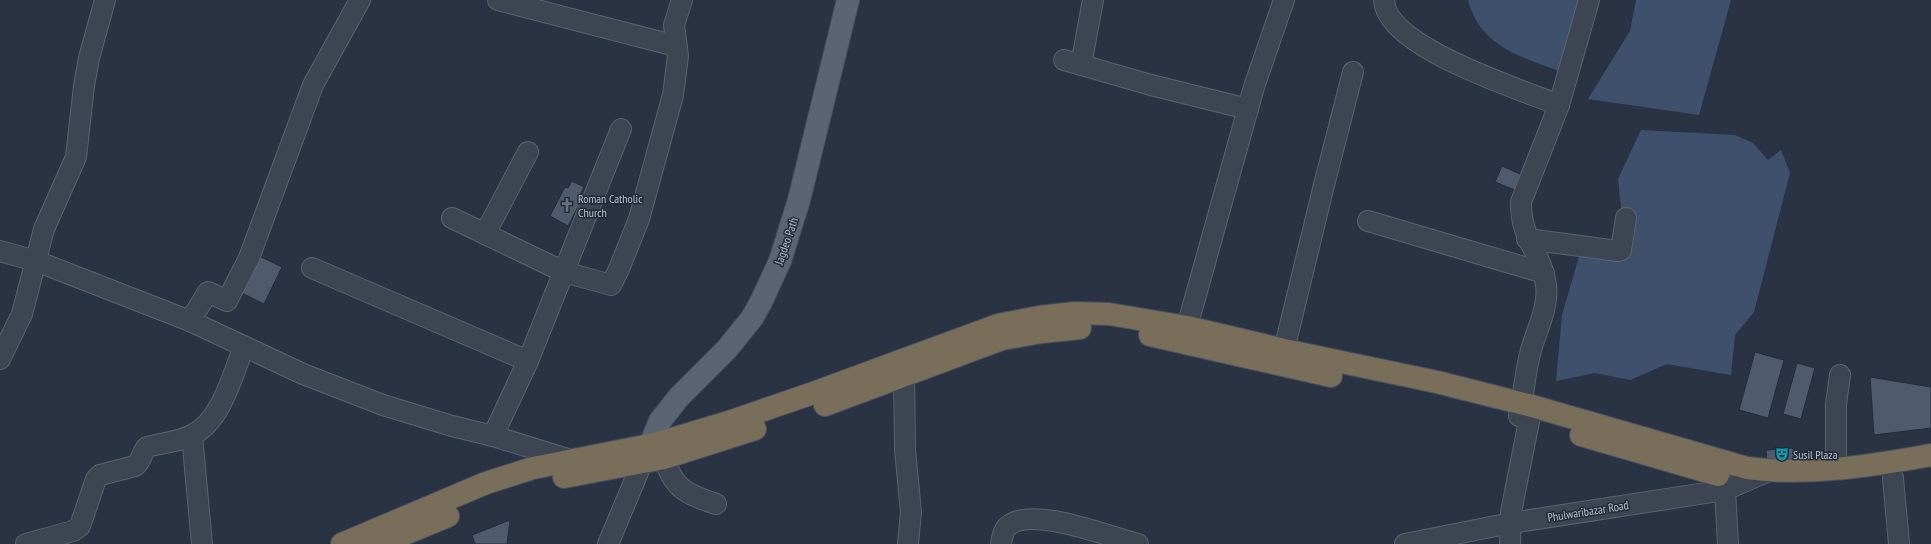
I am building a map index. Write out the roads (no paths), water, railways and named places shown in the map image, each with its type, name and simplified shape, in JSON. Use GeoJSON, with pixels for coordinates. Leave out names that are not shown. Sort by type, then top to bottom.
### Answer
{"type":"FeatureCollection","features":[{"type":"Feature","properties":{"kind":"highway"},"geometry":{"type":"LineString","coordinates":[[856,385],[998,325],[1039,317],[1075,313],[1109,314],[1187,327],[1284,350],[1374,377]]}},
{"type":"Feature","properties":{"kind":"highway"},"geometry":{"type":"LineString","coordinates":[[342,544],[452,506],[492,498],[537,483],[652,455],[732,421],[856,385],[904,375],[1002,340],[1042,332],[1075,328],[1108,329],[1140,333],[1374,377],[1653,440],[1746,468],[1769,471],[1815,471],[1891,462],[1931,455]]}},
{"type":"Feature","properties":{"kind":"highway"},"geometry":{"type":"LineString","coordinates":[[1526,411],[1734,486],[1792,487],[1894,478],[1931,471]]}},
{"type":"Feature","properties":{"kind":"highway"},"geometry":{"type":"LineString","coordinates":[[380,544],[452,506],[486,483],[533,468],[571,460],[652,455]]}},
{"type":"Feature","properties":{"kind":"main road","name":"Jagdeo Path"},"geometry":{"type":"LineString","coordinates":[[652,455],[660,421],[679,397],[728,349],[752,318],[777,267],[799,200],[848,0]]}},
{"type":"Feature","properties":{"kind":"street"},"geometry":{"type":"LineString","coordinates":[[0,359],[22,314],[44,229],[76,157],[84,86],[89,58],[105,0]]}},
{"type":"Feature","properties":{"kind":"street"},"geometry":{"type":"LineString","coordinates":[[190,321],[208,292],[227,301],[249,258],[313,85],[360,0]]}},
{"type":"Feature","properties":{"kind":"street"},"geometry":{"type":"LineString","coordinates":[[498,0],[676,46]]}},
{"type":"Feature","properties":{"kind":"street"},"geometry":{"type":"LineString","coordinates":[[452,218],[564,272],[611,285],[639,219],[673,95],[677,71],[674,25],[682,0]]}},
{"type":"Feature","properties":{"kind":"street"},"geometry":{"type":"LineString","coordinates":[[1093,0],[1072,62],[1248,109]]}},
{"type":"Feature","properties":{"kind":"street"},"geometry":{"type":"LineString","coordinates":[[1187,327],[1248,109],[1284,0]]}},
{"type":"Feature","properties":{"kind":"street"},"geometry":{"type":"LineString","coordinates":[[1384,0],[1389,17],[1410,38],[1464,67],[1559,105]]}},
{"type":"Feature","properties":{"kind":"street"},"geometry":{"type":"LineString","coordinates":[[1510,544],[1510,522],[1526,411],[1531,351],[1546,298],[1544,273],[1528,239],[1520,216],[1521,202],[1559,105],[1589,0]]}},
{"type":"Feature","properties":{"kind":"street"},"geometry":{"type":"LineString","coordinates":[[1284,350],[1353,72]]}},
{"type":"Feature","properties":{"kind":"street"},"geometry":{"type":"LineString","coordinates":[[493,436],[528,361],[621,129]]}},
{"type":"Feature","properties":{"kind":"street"},"geometry":{"type":"LineString","coordinates":[[485,234],[528,152]]}},
{"type":"Feature","properties":{"kind":"street"},"geometry":{"type":"LineString","coordinates":[[1528,239],[1618,251],[1621,250],[1623,245],[1626,218]]}},
{"type":"Feature","properties":{"kind":"street"},"geometry":{"type":"LineString","coordinates":[[1368,221],[1544,273]]}},
{"type":"Feature","properties":{"kind":"street"},"geometry":{"type":"LineString","coordinates":[[0,251],[36,261],[190,321],[302,374],[383,405],[571,460]]}},
{"type":"Feature","properties":{"kind":"street"},"geometry":{"type":"LineString","coordinates":[[312,268],[528,361]]}},
{"type":"Feature","properties":{"kind":"street"},"geometry":{"type":"LineString","coordinates":[[26,544],[73,531],[80,526],[93,484],[100,475],[136,466],[139,464],[144,450],[147,447],[192,436],[211,421],[220,405],[244,346]]}},
{"type":"Feature","properties":{"kind":"street"},"geometry":{"type":"LineString","coordinates":[[904,375],[905,450],[911,512],[908,544]]}},
{"type":"Feature","properties":{"kind":"street"},"geometry":{"type":"LineString","coordinates":[[1836,468],[1836,404],[1840,375]]}},
{"type":"Feature","properties":{"kind":"street"},"geometry":{"type":"LineString","coordinates":[[192,436],[202,544]]}},
{"type":"Feature","properties":{"kind":"street"},"geometry":{"type":"LineString","coordinates":[[608,544],[652,455],[669,473],[678,486],[693,496],[716,504]]}},
{"type":"Feature","properties":{"kind":"street","name":"Phulwaribazar Road"},"geometry":{"type":"LineString","coordinates":[[1406,544],[1510,522],[1734,486],[1769,471]]}},
{"type":"Feature","properties":{"kind":"street"},"geometry":{"type":"LineString","coordinates":[[1894,478],[1899,544]]}},
{"type":"Feature","properties":{"kind":"street"},"geometry":{"type":"LineString","coordinates":[[1728,544],[1734,486]]}},
{"type":"Feature","properties":{"kind":"street"},"geometry":{"type":"LineString","coordinates":[[1001,544],[1006,528],[1012,523],[1021,520],[1034,520],[1078,526],[1138,544]]}},
{"type":"Feature","properties":{"kind":"water"},"geometry":{"type":"Polygon","coordinates":[[[1468,0],[1584,0],[1559,71],[1516,54],[1492,39],[1474,16],[1468,0]]]}},
{"type":"Feature","properties":{"kind":"water"},"geometry":{"type":"Polygon","coordinates":[[[1636,0],[1731,0],[1699,115],[1588,99],[1630,31],[1636,0]]]}},
{"type":"Feature","properties":{"kind":"water"},"geometry":{"type":"Polygon","coordinates":[[[1641,130],[1735,135],[1753,143],[1768,160],[1781,150],[1790,173],[1754,312],[1735,335],[1731,375],[1667,364],[1630,380],[1595,373],[1556,381],[1562,315],[1582,246],[1617,251],[1623,227],[1618,179],[1641,130]]]}},
{"type":"Feature","properties":{"kind":"place","name":"Roman Catholic Church"},"geometry":{"type":"Point","coordinates":[567,205]}},
{"type":"Feature","properties":{"kind":"place","name":"Susil Plaza"},"geometry":{"type":"Point","coordinates":[1782,454]}}]}
